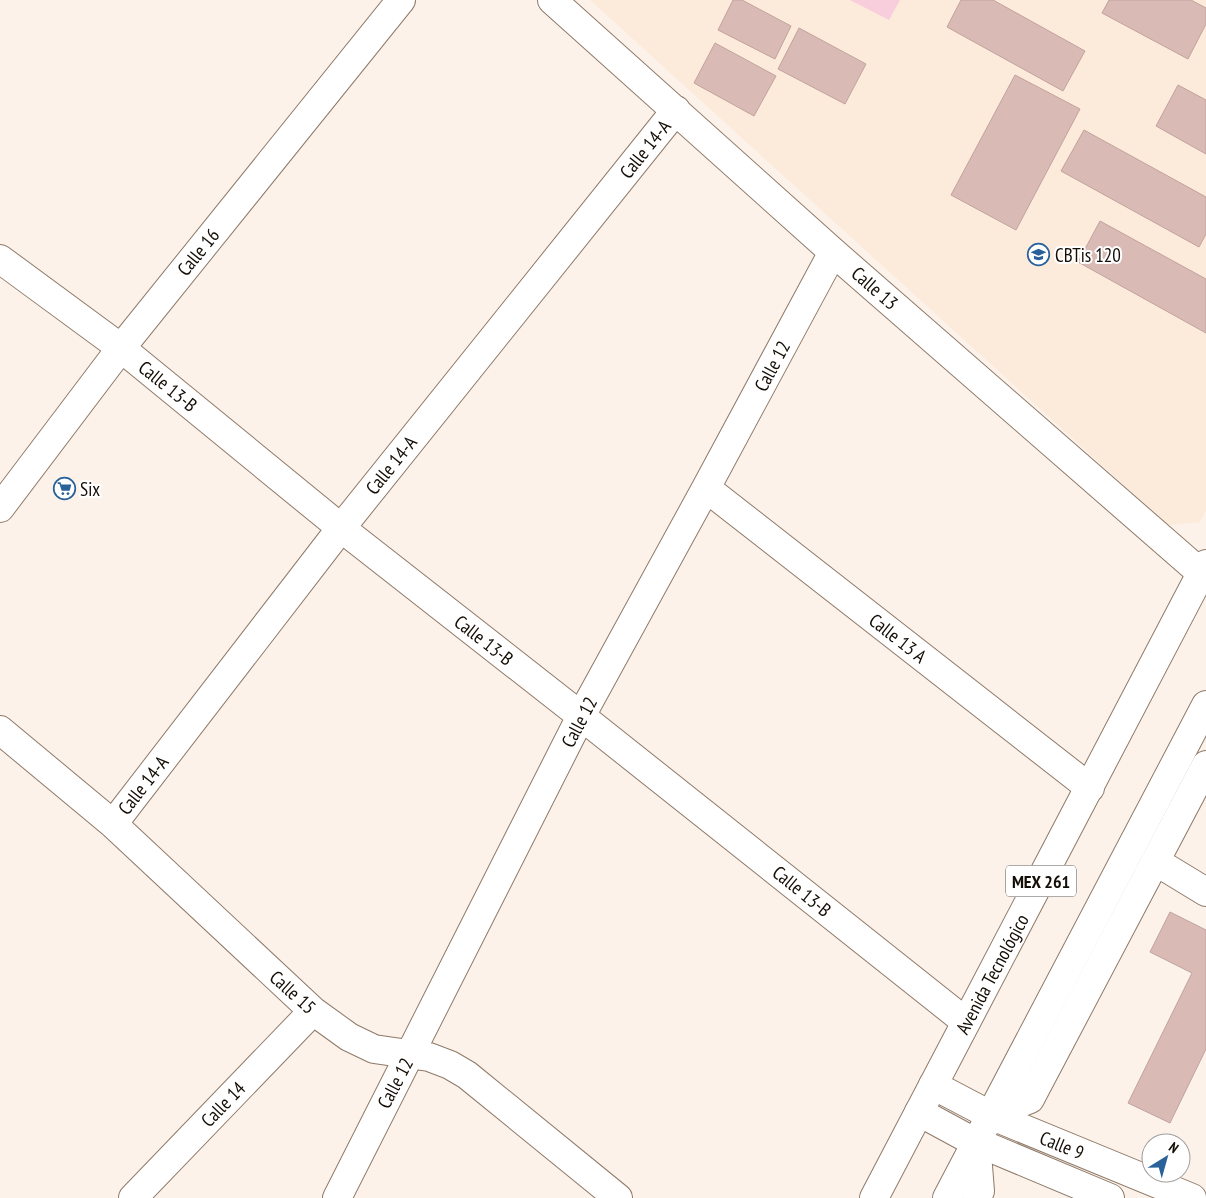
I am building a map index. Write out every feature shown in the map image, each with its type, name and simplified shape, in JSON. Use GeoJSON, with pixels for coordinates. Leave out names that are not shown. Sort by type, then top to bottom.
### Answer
{"type":"FeatureCollection","features":[{"type":"Feature","properties":{"kind":"street","name":"Calle 16"},"geometry":{"type":"LineString","coordinates":[[0,508],[121,348],[401,0]]}},
{"type":"Feature","properties":{"kind":"street","name":"Calle 13"},"geometry":{"type":"LineString","coordinates":[[552,0],[833,252],[1204,568]]}},
{"type":"Feature","properties":{"kind":"street","name":"Calle 14-A"},"geometry":{"type":"LineString","coordinates":[[113,824],[340,528],[676,110]]}},
{"type":"Feature","properties":{"kind":"street","name":"Calle 12"},"geometry":{"type":"LineString","coordinates":[[337,1198],[581,716],[833,252]]}},
{"type":"Feature","properties":{"kind":"street","name":"Calle 13-B"},"geometry":{"type":"LineString","coordinates":[[0,259],[121,348],[340,528],[581,716],[966,1022]]}},
{"type":"Feature","properties":{"kind":"street","name":"Calle 13 A"},"geometry":{"type":"LineString","coordinates":[[706,488],[1090,788]]}},
{"type":"Feature","properties":{"kind":"street","name":"Avenida Tecnológico"},"geometry":{"type":"LineString","coordinates":[[874,1198],[1204,568]]}},
{"type":"Feature","properties":{"kind":"street","name":"MEX 261"},"geometry":{"type":"LineString","coordinates":[[947,1198],[1206,705]]}},
{"type":"Feature","properties":{"kind":"street","name":"Calle 15"},"geometry":{"type":"LineString","coordinates":[[0,730],[113,824],[313,1011],[349,1038],[374,1049],[429,1057],[450,1065],[467,1075],[618,1198]]}},
{"type":"Feature","properties":{"kind":"street"},"geometry":{"type":"LineString","coordinates":[[990,1115],[1030,1099],[1206,765]]}},
{"type":"Feature","properties":{"kind":"street"},"geometry":{"type":"LineString","coordinates":[[1155,861],[1206,892]]}},
{"type":"Feature","properties":{"kind":"street"},"geometry":{"type":"LineString","coordinates":[[1051,1001],[1076,1013]]}},
{"type":"Feature","properties":{"kind":"street","name":"Calle 14"},"geometry":{"type":"LineString","coordinates":[[133,1198],[313,1011]]}},
{"type":"Feature","properties":{"kind":"street","name":"Calle 9"},"geometry":{"type":"LineString","coordinates":[[933,1085],[990,1115],[1192,1198]]}},
{"type":"Feature","properties":{"kind":"street","name":"Calle 9"},"geometry":{"type":"LineString","coordinates":[[919,1112],[976,1141],[1110,1198]]}},
{"type":"Feature","properties":{"kind":"street"},"geometry":{"type":"LineString","coordinates":[[976,1141],[980,1191],[977,1198]]}},
{"type":"Feature","properties":{"kind":"shaded area","name":"CBTis 120"},"geometry":{"type":"Polygon","coordinates":[[[590,0],[1206,0],[1206,511],[1200,522],[1168,525],[590,0]]]}},
{"type":"Feature","properties":{"kind":"shaded area"},"geometry":{"type":"Polygon","coordinates":[[[850,0],[900,0],[889,20],[850,0]]]}},
{"type":"Feature","properties":{"kind":"building"},"geometry":{"type":"Polygon","coordinates":[[[733,0],[742,0],[791,26],[775,59],[718,30],[733,0]]]}},
{"type":"Feature","properties":{"kind":"building"},"geometry":{"type":"Polygon","coordinates":[[[961,0],[993,0],[1085,51],[1063,91],[947,27],[961,0]]]}},
{"type":"Feature","properties":{"kind":"building"},"geometry":{"type":"Polygon","coordinates":[[[1109,0],[1191,0],[1206,8],[1206,24],[1188,59],[1102,13],[1109,0]]]}},
{"type":"Feature","properties":{"kind":"building"},"geometry":{"type":"Polygon","coordinates":[[[799,28],[866,64],[845,104],[778,69],[799,28]]]}},
{"type":"Feature","properties":{"kind":"building"},"geometry":{"type":"Polygon","coordinates":[[[715,43],[776,76],[754,116],[694,83],[715,43]]]}},
{"type":"Feature","properties":{"kind":"building"},"geometry":{"type":"Polygon","coordinates":[[[1015,75],[1080,109],[1016,230],[951,195],[1015,75]]]}},
{"type":"Feature","properties":{"kind":"building"},"geometry":{"type":"Polygon","coordinates":[[[1178,85],[1206,100],[1206,154],[1156,126],[1178,85]]]}},
{"type":"Feature","properties":{"kind":"building"},"geometry":{"type":"Polygon","coordinates":[[[1084,130],[1206,197],[1206,234],[1199,247],[1061,171],[1084,130]]]}},
{"type":"Feature","properties":{"kind":"building"},"geometry":{"type":"Polygon","coordinates":[[[1100,221],[1206,279],[1206,333],[1078,262],[1100,221]]]}},
{"type":"Feature","properties":{"kind":"building"},"geometry":{"type":"Polygon","coordinates":[[[1170,912],[1206,930],[1206,1049],[1170,1123],[1128,1103],[1192,973],[1150,952],[1170,912]]]}},
{"type":"Feature","properties":{"kind":"place","name":"CBTis 120"},"geometry":{"type":"Point","coordinates":[1039,255]}},
{"type":"Feature","properties":{"kind":"place","name":"Six"},"geometry":{"type":"Point","coordinates":[64,489]}}]}
